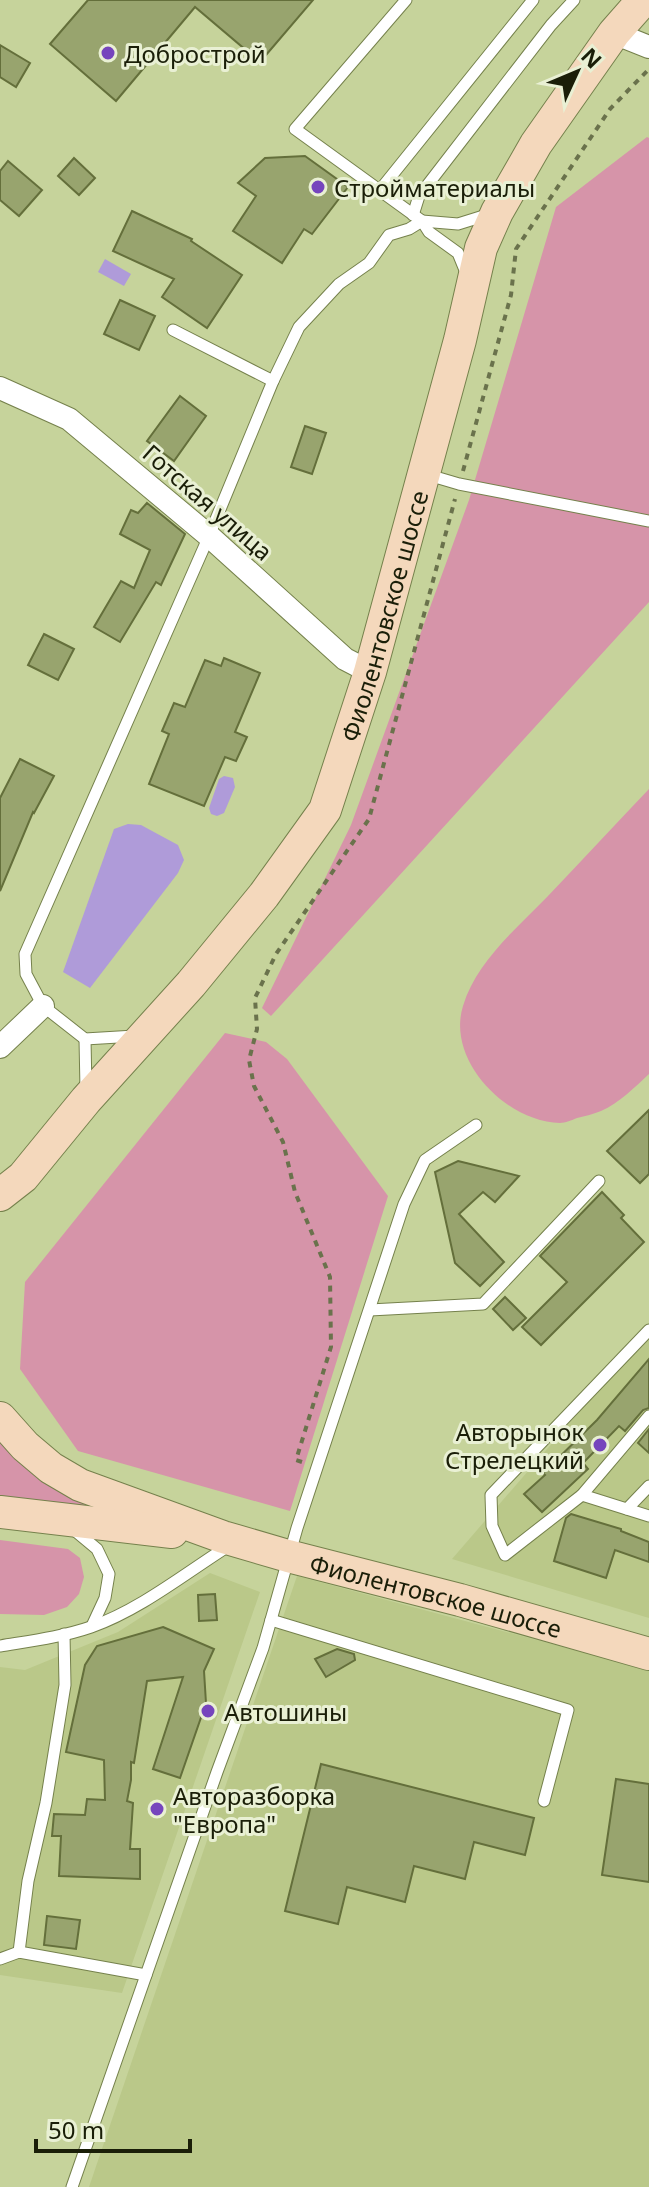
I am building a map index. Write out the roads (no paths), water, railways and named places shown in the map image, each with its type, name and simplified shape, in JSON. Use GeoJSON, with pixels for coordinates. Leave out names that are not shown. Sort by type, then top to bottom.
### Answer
{"type":"FeatureCollection","features":[{"type":"Feature","properties":{"kind":"main road","name":"Фиолентовское шоссе"},"geometry":{"type":"LineString","coordinates":[[0,1221],[11,1186],[191,984],[264,895],[325,810],[370,672],[425,474],[481,248],[497,212],[536,144],[643,0]]}},
{"type":"Feature","properties":{"kind":"main road","name":"Фиолентовское шоссе"},"geometry":{"type":"LineString","coordinates":[[0,1418],[25,1446],[51,1468],[80,1485],[230,1539],[649,1654]]}},
{"type":"Feature","properties":{"kind":"main road","name":"Фиолентовское шоссе"},"geometry":{"type":"LineString","coordinates":[[0,1512],[230,1539]]}},
{"type":"Feature","properties":{"kind":"street"},"geometry":{"type":"LineString","coordinates":[[628,23],[649,47]]}},
{"type":"Feature","properties":{"kind":"street","name":"Готская улица"},"geometry":{"type":"LineString","coordinates":[[0,388],[69,419],[209,536],[345,659],[370,672]]}},
{"type":"Feature","properties":{"kind":"street"},"geometry":{"type":"LineString","coordinates":[[0,1047],[43,1006]]}},
{"type":"Feature","properties":{"kind":"lane"},"geometry":{"type":"LineString","coordinates":[[406,0],[295,129],[418,218],[429,232],[458,253],[472,288]]}},
{"type":"Feature","properties":{"kind":"lane"},"geometry":{"type":"LineString","coordinates":[[380,190],[533,0]]}},
{"type":"Feature","properties":{"kind":"lane"},"geometry":{"type":"LineString","coordinates":[[143,1035],[85,1039],[43,1006],[26,974],[25,954],[299,327],[339,284],[369,263],[389,235],[409,229],[418,218],[419,196],[551,25],[574,0]]}},
{"type":"Feature","properties":{"kind":"lane"},"geometry":{"type":"LineString","coordinates":[[418,218],[458,224],[497,212]]}},
{"type":"Feature","properties":{"kind":"lane"},"geometry":{"type":"LineString","coordinates":[[173,330],[273,381]]}},
{"type":"Feature","properties":{"kind":"lane"},"geometry":{"type":"LineString","coordinates":[[425,474],[459,484],[649,521]]}},
{"type":"Feature","properties":{"kind":"lane"},"geometry":{"type":"LineString","coordinates":[[85,1039],[86,1100]]}},
{"type":"Feature","properties":{"kind":"lane"},"geometry":{"type":"LineString","coordinates":[[72,2187],[263,1648],[288,1556],[404,1204],[425,1160],[476,1125]]}},
{"type":"Feature","properties":{"kind":"lane"},"geometry":{"type":"LineString","coordinates":[[370,1310],[483,1304],[599,1181]]}},
{"type":"Feature","properties":{"kind":"lane"},"geometry":{"type":"LineString","coordinates":[[649,1330],[491,1495],[492,1526],[505,1555],[582,1495],[649,1416]]}},
{"type":"Feature","properties":{"kind":"lane"},"geometry":{"type":"LineString","coordinates":[[627,1509],[649,1486]]}},
{"type":"Feature","properties":{"kind":"lane"},"geometry":{"type":"LineString","coordinates":[[582,1495],[649,1516]]}},
{"type":"Feature","properties":{"kind":"lane"},"geometry":{"type":"LineString","coordinates":[[56,1520],[78,1532],[97,1549],[109,1574],[105,1598],[92,1627]]}},
{"type":"Feature","properties":{"kind":"lane"},"geometry":{"type":"LineString","coordinates":[[0,1646],[92,1627],[138,1605],[230,1539]]}},
{"type":"Feature","properties":{"kind":"lane"},"geometry":{"type":"LineString","coordinates":[[271,1620],[568,1710],[544,1801]]}},
{"type":"Feature","properties":{"kind":"lane"},"geometry":{"type":"LineString","coordinates":[[19,1952],[28,1881],[46,1803],[65,1685],[64,1634]]}},
{"type":"Feature","properties":{"kind":"lane"},"geometry":{"type":"LineString","coordinates":[[0,1959],[19,1952],[146,1975]]}},
{"type":"Feature","properties":{"kind":"place","name":"Добрострой"},"geometry":{"type":"Point","coordinates":[108,53]}},
{"type":"Feature","properties":{"kind":"place","name":"Стройматериалы"},"geometry":{"type":"Point","coordinates":[318,187]}},
{"type":"Feature","properties":{"kind":"place","name":"Авторынок Стрелецкий"},"geometry":{"type":"Point","coordinates":[600,1445]}},
{"type":"Feature","properties":{"kind":"place","name":"Автошины"},"geometry":{"type":"Point","coordinates":[208,1711]}},
{"type":"Feature","properties":{"kind":"place","name":"Авторазборка \"Европа\""},"geometry":{"type":"Point","coordinates":[157,1809]}}]}
